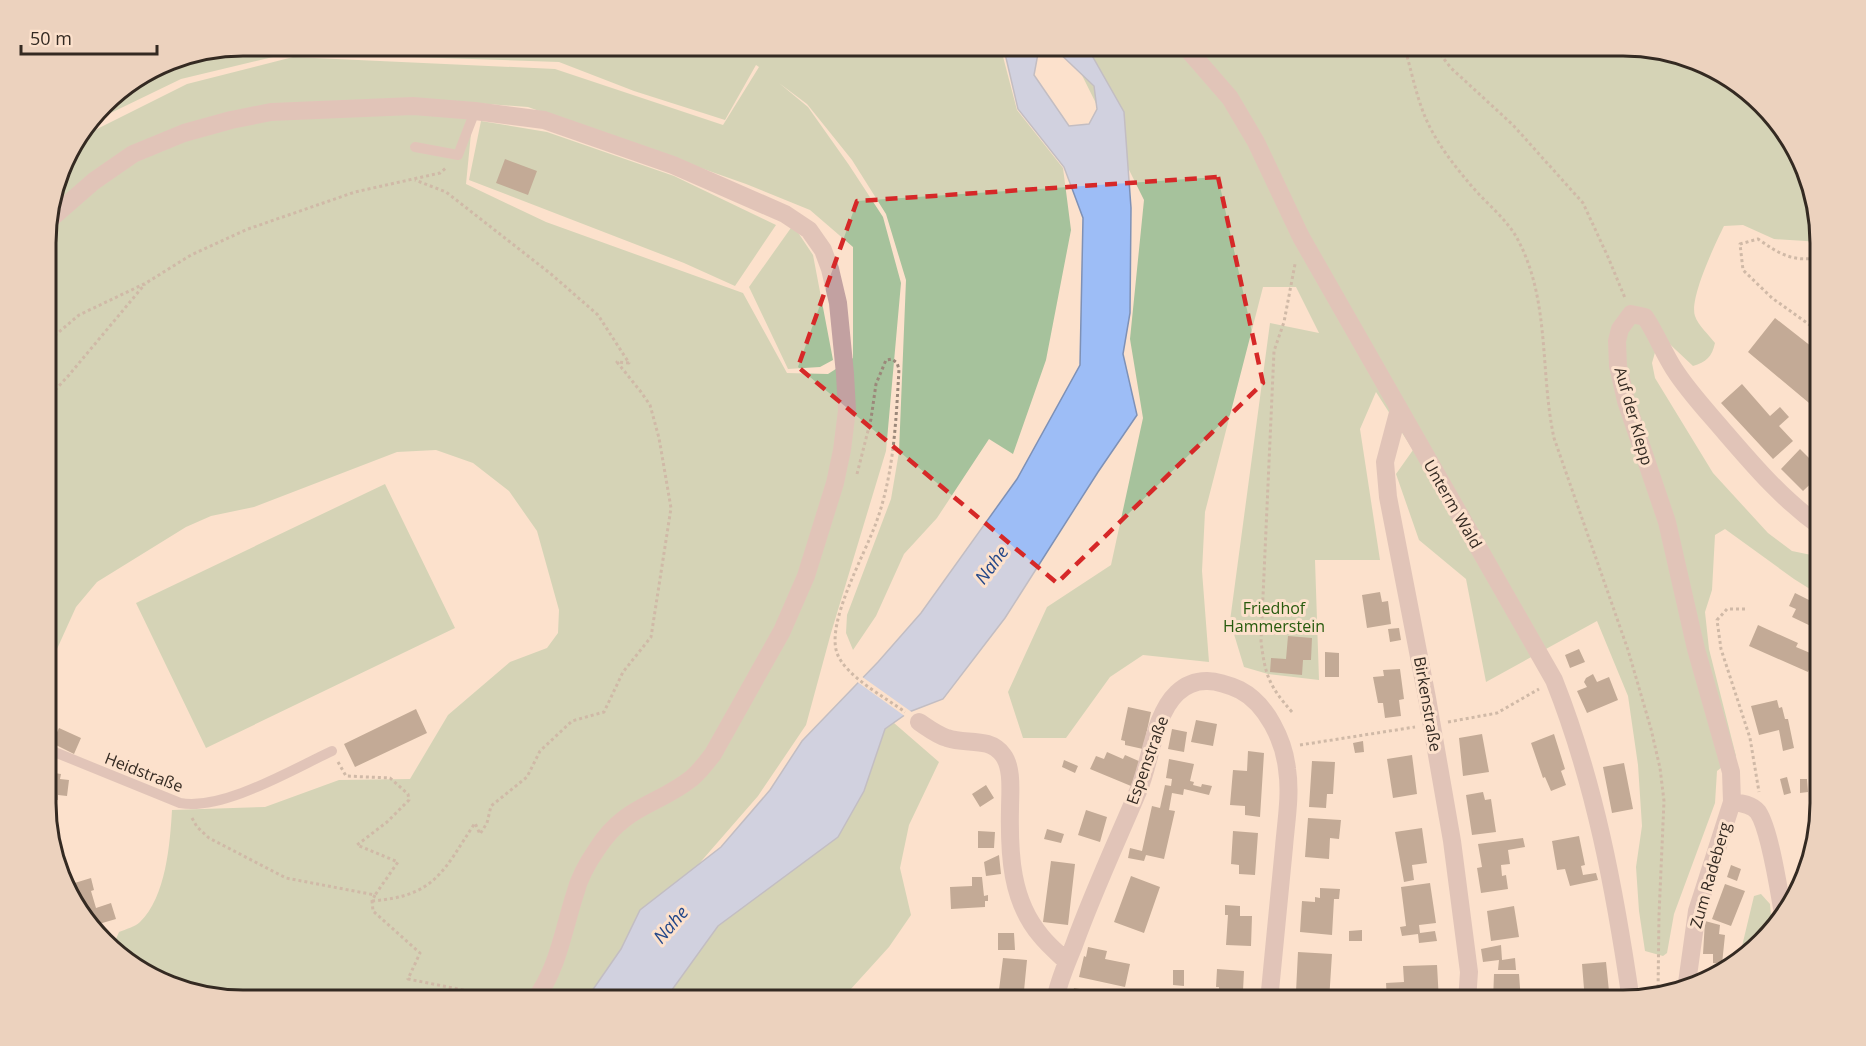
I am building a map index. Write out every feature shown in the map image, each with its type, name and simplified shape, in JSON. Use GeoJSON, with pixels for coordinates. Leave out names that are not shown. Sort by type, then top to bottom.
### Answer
{"type":"FeatureCollection","features":[{"type":"Feature","properties":{"kind":"street","name":"Unterm Wald"},"geometry":{"type":"LineString","coordinates":[[1194,56],[1230,98],[1256,142],[1301,237],[1554,680],[1574,729],[1601,825],[1629,990]]}},
{"type":"Feature","properties":{"kind":"street"},"geometry":{"type":"LineString","coordinates":[[58,212],[94,181],[133,153],[184,133],[271,112],[413,106],[544,120],[673,165],[797,221],[809,230],[818,243],[830,269],[838,303],[846,410],[842,450],[835,483],[806,576],[782,631],[713,754],[692,778],[620,821],[597,849],[575,892],[558,956],[539,991]]}},
{"type":"Feature","properties":{"kind":"street"},"geometry":{"type":"LineString","coordinates":[[1631,314],[1645,317],[1688,390],[1767,480],[1794,508],[1810,519]]}},
{"type":"Feature","properties":{"kind":"street","name":"Auf der Klepp"},"geometry":{"type":"LineString","coordinates":[[1631,314],[1618,335],[1618,366],[1626,401],[1667,522],[1696,649],[1731,772],[1732,802]]}},
{"type":"Feature","properties":{"kind":"street","name":"Birkenstraße"},"geometry":{"type":"LineString","coordinates":[[1399,409],[1385,462],[1388,497],[1432,724],[1464,929],[1469,972],[1468,990]]}},
{"type":"Feature","properties":{"kind":"street","name":"Espenstraße"},"geometry":{"type":"LineString","coordinates":[[1058,990],[1103,868],[1139,788],[1168,703],[1193,681],[1210,680],[1244,693],[1261,709],[1276,731],[1284,749],[1288,771],[1287,805],[1270,990]]}},
{"type":"Feature","properties":{"kind":"street"},"geometry":{"type":"LineString","coordinates":[[919,722],[946,738],[979,741],[989,744],[1004,755],[1008,765],[1010,786],[1009,822],[1015,887],[1020,903],[1041,936],[1067,962]]}},
{"type":"Feature","properties":{"kind":"street"},"geometry":{"type":"LineString","coordinates":[[1732,802],[1748,805],[1757,811],[1766,832],[1781,904]]}},
{"type":"Feature","properties":{"kind":"street","name":"Zum Radeberg"},"geometry":{"type":"LineString","coordinates":[[1687,979],[1697,911],[1732,802]]}},
{"type":"Feature","properties":{"kind":"lane"},"geometry":{"type":"LineString","coordinates":[[415,147],[458,155],[475,111]]}},
{"type":"Feature","properties":{"kind":"lane","name":"Heidstraße"},"geometry":{"type":"LineString","coordinates":[[55,753],[190,805],[227,798],[332,751]]}},
{"type":"Feature","properties":{"kind":"path"},"geometry":{"type":"LineString","coordinates":[[1407,56],[1425,117],[1433,135],[1469,184],[1518,239],[1536,288],[1549,414],[1554,438],[1628,650],[1660,768],[1664,801],[1658,987]]}},
{"type":"Feature","properties":{"kind":"path"},"geometry":{"type":"LineString","coordinates":[[1442,56],[1451,68],[1513,125],[1582,203],[1608,257],[1631,314]]}},
{"type":"Feature","properties":{"kind":"path"},"geometry":{"type":"LineString","coordinates":[[55,334],[79,315],[146,283],[192,255],[248,229],[356,192],[440,173],[458,155]]}},
{"type":"Feature","properties":{"kind":"path"},"geometry":{"type":"LineString","coordinates":[[372,901],[393,899],[414,893],[427,886],[444,870],[475,823],[480,834],[488,823],[491,806],[527,777],[540,751],[572,721],[604,712],[623,672],[651,637],[671,508],[659,438],[650,405],[617,362],[629,363],[597,315],[551,274],[446,192],[414,180]]}},
{"type":"Feature","properties":{"kind":"path"},"geometry":{"type":"LineString","coordinates":[[1292,712],[1273,691],[1264,668],[1261,640],[1274,351],[1284,322],[1301,237]]}},
{"type":"Feature","properties":{"kind":"path"},"geometry":{"type":"LineString","coordinates":[[1810,260],[1805,261],[1778,253],[1758,239],[1740,244],[1743,270],[1772,298],[1810,325]]}},
{"type":"Feature","properties":{"kind":"path"},"geometry":{"type":"LineString","coordinates":[[55,390],[146,283]]}},
{"type":"Feature","properties":{"kind":"path"},"geometry":{"type":"LineString","coordinates":[[855,479],[865,448],[879,373],[886,360],[892,359],[897,363],[899,369],[896,430],[886,493],[834,633],[839,658],[850,673],[919,722]]}},
{"type":"Feature","properties":{"kind":"path"},"geometry":{"type":"LineString","coordinates":[[1745,609],[1727,609],[1717,620],[1721,649],[1750,738],[1759,788],[1757,811]]}},
{"type":"Feature","properties":{"kind":"path"},"geometry":{"type":"LineString","coordinates":[[1284,749],[1497,713],[1554,680]]}},
{"type":"Feature","properties":{"kind":"path"},"geometry":{"type":"LineString","coordinates":[[332,751],[346,776],[390,778],[408,794],[409,800],[387,822],[357,845],[398,862],[375,894],[372,901],[373,911],[420,953],[408,979],[462,991]]}},
{"type":"Feature","properties":{"kind":"path"},"geometry":{"type":"LineString","coordinates":[[190,805],[192,819],[209,838],[286,878],[375,894]]}},
{"type":"Feature","properties":{"kind":"highlighted area"},"geometry":{"type":"Polygon","coordinates":[[[1218,177],[1263,383],[1057,583],[798,367],[857,201],[1218,177]]]}},
{"type":"Feature","properties":{"kind":"green space"},"geometry":{"type":"Polygon","coordinates":[[[277,56],[181,79],[105,116],[129,94],[149,81],[182,65],[218,57],[277,56]]]}},
{"type":"Feature","properties":{"kind":"green space"},"geometry":{"type":"Polygon","coordinates":[[[380,56],[1003,56],[1017,110],[1063,168],[1071,230],[1046,360],[1013,454],[989,439],[937,518],[904,554],[876,616],[853,650],[846,633],[847,615],[891,499],[899,452],[906,280],[886,214],[852,160],[807,104],[779,83],[808,107],[883,217],[901,283],[886,451],[806,725],[758,796],[616,959],[596,991],[243,991],[194,984],[171,976],[149,965],[115,940],[119,932],[140,922],[156,899],[165,869],[172,810],[265,807],[339,780],[410,779],[448,715],[510,662],[547,648],[558,633],[559,610],[537,531],[509,491],[473,463],[436,450],[397,452],[254,507],[211,516],[186,527],[97,582],[76,607],[55,653],[55,243],[57,218],[65,181],[93,131],[187,84],[293,57],[555,69],[723,125],[759,67],[756,65],[725,120],[634,91],[559,62],[380,56]],[[474,103],[466,184],[546,222],[743,293],[787,373],[828,374],[853,358],[853,247],[810,210],[746,184],[528,107],[474,103]]]}},
{"type":"Feature","properties":{"kind":"green space","name":"Friedhof Hammerstein"},"geometry":{"type":"Polygon","coordinates":[[[1072,56],[1648,57],[1695,70],[1717,81],[1756,110],[1779,139],[1801,182],[1807,206],[1810,241],[1774,239],[1743,225],[1724,226],[1704,271],[1694,308],[1696,319],[1715,343],[1712,352],[1705,361],[1693,366],[1660,335],[1652,363],[1655,378],[1713,473],[1768,533],[1792,551],[1810,555],[1810,589],[1725,529],[1715,535],[1712,590],[1705,612],[1709,649],[1736,756],[1717,771],[1715,803],[1674,914],[1667,953],[1663,956],[1645,951],[1636,867],[1642,826],[1638,765],[1628,696],[1597,621],[1486,682],[1466,579],[1419,540],[1396,474],[1413,450],[1376,392],[1360,429],[1380,560],[1315,560],[1319,680],[1268,674],[1244,667],[1230,621],[1270,323],[1319,333],[1296,287],[1263,287],[1205,512],[1202,571],[1209,662],[1143,655],[1110,677],[1066,738],[1023,738],[1008,692],[1047,607],[1111,565],[1143,418],[1130,339],[1144,200],[1072,56]]]}},
{"type":"Feature","properties":{"kind":"green space"},"geometry":{"type":"Polygon","coordinates":[[[481,121],[547,132],[674,176],[776,225],[735,286],[684,263],[469,180],[481,121]]]}},
{"type":"Feature","properties":{"kind":"green space"},"geometry":{"type":"Polygon","coordinates":[[[793,225],[813,255],[833,360],[820,367],[788,369],[749,287],[793,225]]]}},
{"type":"Feature","properties":{"kind":"green space"},"geometry":{"type":"Polygon","coordinates":[[[385,484],[455,628],[206,748],[136,603],[385,484]]]}},
{"type":"Feature","properties":{"kind":"green space"},"geometry":{"type":"Polygon","coordinates":[[[894,723],[939,762],[909,825],[900,868],[911,915],[889,947],[849,991],[671,991],[718,926],[838,837],[864,791],[885,729],[894,723]]]}},
{"type":"Feature","properties":{"kind":"green space"},"geometry":{"type":"Polygon","coordinates":[[[1761,894],[1770,904],[1771,917],[1742,948],[1754,896],[1761,894]]]}},
{"type":"Feature","properties":{"kind":"water","name":"Nahe"},"geometry":{"type":"Polygon","coordinates":[[[1006,56],[1038,56],[1034,75],[1069,126],[1089,124],[1097,109],[1094,86],[1062,56],[1092,56],[1124,112],[1131,208],[1130,313],[1123,354],[1137,415],[1005,618],[943,699],[909,712],[885,729],[864,791],[838,837],[718,926],[671,991],[592,991],[621,949],[640,910],[721,847],[770,790],[802,741],[878,662],[921,613],[1017,479],[1080,365],[1083,218],[1064,167],[1018,109],[1006,56]]]}},
{"type":"Feature","properties":{"kind":"pier"},"geometry":{"type":"Polygon","coordinates":[[[861,676],[913,713],[906,717],[856,681],[861,676]]]}},
{"type":"Feature","properties":{"kind":"building"},"geometry":{"type":"Polygon","coordinates":[[[505,159],[537,171],[528,195],[496,183],[505,159]]]}},
{"type":"Feature","properties":{"kind":"building"},"geometry":{"type":"Polygon","coordinates":[[[1775,318],[1810,345],[1810,404],[1748,352],[1775,318]]]}},
{"type":"Feature","properties":{"kind":"building"},"geometry":{"type":"Polygon","coordinates":[[[1742,384],[1770,416],[1780,407],[1789,417],[1779,426],[1793,441],[1773,459],[1721,403],[1742,384]]]}},
{"type":"Feature","properties":{"kind":"building"},"geometry":{"type":"Polygon","coordinates":[[[1800,449],[1810,459],[1810,484],[1803,491],[1781,469],[1800,449]]]}},
{"type":"Feature","properties":{"kind":"building"},"geometry":{"type":"Polygon","coordinates":[[[1380,592],[1382,602],[1388,601],[1391,624],[1367,628],[1362,595],[1380,592]]]}},
{"type":"Feature","properties":{"kind":"building"},"geometry":{"type":"Polygon","coordinates":[[[1795,593],[1810,600],[1810,626],[1792,617],[1796,609],[1789,606],[1795,593]]]}},
{"type":"Feature","properties":{"kind":"building"},"geometry":{"type":"Polygon","coordinates":[[[1758,625],[1798,643],[1796,647],[1810,653],[1810,667],[1808,672],[1749,646],[1758,625]]]}},
{"type":"Feature","properties":{"kind":"building"},"geometry":{"type":"Polygon","coordinates":[[[1399,628],[1401,640],[1390,642],[1388,629],[1399,628]]]}},
{"type":"Feature","properties":{"kind":"building"},"geometry":{"type":"Polygon","coordinates":[[[1288,636],[1312,638],[1311,660],[1303,660],[1302,675],[1270,672],[1271,658],[1286,659],[1288,636]]]}},
{"type":"Feature","properties":{"kind":"building"},"geometry":{"type":"Polygon","coordinates":[[[1579,649],[1585,662],[1570,668],[1565,655],[1579,649]]]}},
{"type":"Feature","properties":{"kind":"building"},"geometry":{"type":"Polygon","coordinates":[[[1325,652],[1339,653],[1339,677],[1325,677],[1325,652]]]}},
{"type":"Feature","properties":{"kind":"building"},"geometry":{"type":"Polygon","coordinates":[[[1400,669],[1404,699],[1399,700],[1401,716],[1385,718],[1383,703],[1378,703],[1373,677],[1384,676],[1383,670],[1400,669]]]}},
{"type":"Feature","properties":{"kind":"building"},"geometry":{"type":"Polygon","coordinates":[[[1593,674],[1597,682],[1609,677],[1618,700],[1587,713],[1577,691],[1587,687],[1584,682],[1593,674]]]}},
{"type":"Feature","properties":{"kind":"building"},"geometry":{"type":"Polygon","coordinates":[[[1777,700],[1779,708],[1782,707],[1785,719],[1788,719],[1794,748],[1783,751],[1779,730],[1759,735],[1751,706],[1777,700]]]}},
{"type":"Feature","properties":{"kind":"building"},"geometry":{"type":"Polygon","coordinates":[[[1128,707],[1151,712],[1143,749],[1125,745],[1125,741],[1121,740],[1128,707]]]}},
{"type":"Feature","properties":{"kind":"building"},"geometry":{"type":"Polygon","coordinates":[[[416,709],[427,733],[355,767],[344,744],[416,709]]]}},
{"type":"Feature","properties":{"kind":"building"},"geometry":{"type":"Polygon","coordinates":[[[1196,720],[1217,724],[1213,746],[1191,742],[1196,720]]]}},
{"type":"Feature","properties":{"kind":"building"},"geometry":{"type":"Polygon","coordinates":[[[59,728],[81,738],[74,754],[55,744],[55,737],[59,728]]]}},
{"type":"Feature","properties":{"kind":"building"},"geometry":{"type":"Polygon","coordinates":[[[1172,729],[1187,732],[1184,752],[1168,749],[1172,729]]]}},
{"type":"Feature","properties":{"kind":"building"},"geometry":{"type":"Polygon","coordinates":[[[1482,734],[1489,772],[1463,776],[1459,738],[1482,734]]]}},
{"type":"Feature","properties":{"kind":"building"},"geometry":{"type":"Polygon","coordinates":[[[1554,734],[1565,769],[1561,771],[1566,785],[1551,791],[1545,777],[1543,778],[1531,743],[1554,734]]]}},
{"type":"Feature","properties":{"kind":"building"},"geometry":{"type":"Polygon","coordinates":[[[1363,741],[1364,752],[1355,753],[1353,743],[1363,741]]]}},
{"type":"Feature","properties":{"kind":"building"},"geometry":{"type":"Polygon","coordinates":[[[1248,751],[1264,753],[1260,817],[1245,815],[1245,806],[1230,805],[1233,770],[1247,771],[1248,751]]]}},
{"type":"Feature","properties":{"kind":"building"},"geometry":{"type":"Polygon","coordinates":[[[1107,752],[1123,759],[1125,755],[1141,762],[1131,786],[1090,769],[1096,756],[1104,759],[1107,752]]]}},
{"type":"Feature","properties":{"kind":"building"},"geometry":{"type":"Polygon","coordinates":[[[1412,755],[1417,794],[1393,798],[1387,759],[1412,755]]]}},
{"type":"Feature","properties":{"kind":"building"},"geometry":{"type":"Polygon","coordinates":[[[1169,759],[1194,764],[1190,781],[1194,782],[1193,785],[1201,787],[1202,784],[1212,786],[1209,795],[1184,789],[1183,795],[1172,793],[1169,810],[1175,811],[1164,859],[1146,855],[1144,861],[1128,858],[1130,848],[1142,851],[1152,806],[1160,808],[1165,785],[1171,786],[1172,779],[1166,778],[1169,759]]]}},
{"type":"Feature","properties":{"kind":"building"},"geometry":{"type":"Polygon","coordinates":[[[1064,760],[1078,766],[1075,773],[1062,767],[1064,760]]]}},
{"type":"Feature","properties":{"kind":"building"},"geometry":{"type":"Polygon","coordinates":[[[1312,761],[1335,762],[1333,794],[1327,794],[1326,808],[1309,807],[1312,761]]]}},
{"type":"Feature","properties":{"kind":"building"},"geometry":{"type":"Polygon","coordinates":[[[1624,763],[1633,809],[1612,813],[1603,767],[1624,763]]]}},
{"type":"Feature","properties":{"kind":"building"},"geometry":{"type":"Polygon","coordinates":[[[55,773],[61,774],[60,779],[69,780],[67,796],[58,795],[58,800],[55,800],[55,773]]]}},
{"type":"Feature","properties":{"kind":"building"},"geometry":{"type":"Polygon","coordinates":[[[1787,777],[1791,793],[1784,795],[1780,779],[1787,777]]]}},
{"type":"Feature","properties":{"kind":"building"},"geometry":{"type":"Polygon","coordinates":[[[1800,779],[1807,779],[1808,792],[1800,793],[1800,779]]]}},
{"type":"Feature","properties":{"kind":"building"},"geometry":{"type":"Polygon","coordinates":[[[986,785],[994,798],[980,807],[972,794],[986,785]]]}},
{"type":"Feature","properties":{"kind":"building"},"geometry":{"type":"Polygon","coordinates":[[[1483,792],[1485,800],[1491,799],[1496,832],[1472,835],[1466,795],[1483,792]]]}},
{"type":"Feature","properties":{"kind":"building"},"geometry":{"type":"Polygon","coordinates":[[[1086,810],[1107,817],[1100,842],[1078,835],[1086,810]]]}},
{"type":"Feature","properties":{"kind":"building"},"geometry":{"type":"Polygon","coordinates":[[[1308,818],[1341,820],[1339,839],[1330,838],[1329,859],[1305,857],[1308,818]]]}},
{"type":"Feature","properties":{"kind":"building"},"geometry":{"type":"Polygon","coordinates":[[[1422,828],[1427,863],[1412,865],[1414,880],[1404,882],[1395,832],[1422,828]]]}},
{"type":"Feature","properties":{"kind":"building"},"geometry":{"type":"Polygon","coordinates":[[[1047,829],[1064,834],[1061,843],[1044,839],[1047,829]]]}},
{"type":"Feature","properties":{"kind":"building"},"geometry":{"type":"Polygon","coordinates":[[[978,831],[995,832],[994,848],[978,848],[978,831]]]}},
{"type":"Feature","properties":{"kind":"building"},"geometry":{"type":"Polygon","coordinates":[[[1233,831],[1258,833],[1255,875],[1239,874],[1239,865],[1231,864],[1233,831]]]}},
{"type":"Feature","properties":{"kind":"building"},"geometry":{"type":"Polygon","coordinates":[[[1579,836],[1585,865],[1581,866],[1583,875],[1596,873],[1598,880],[1570,886],[1565,869],[1557,870],[1552,841],[1579,836]]]}},
{"type":"Feature","properties":{"kind":"building"},"geometry":{"type":"Polygon","coordinates":[[[1523,838],[1525,847],[1508,850],[1510,864],[1501,865],[1502,876],[1506,875],[1508,889],[1481,893],[1477,868],[1482,867],[1478,844],[1523,838]]]}},
{"type":"Feature","properties":{"kind":"building"},"geometry":{"type":"Polygon","coordinates":[[[999,855],[1001,874],[986,876],[984,862],[999,855]]]}},
{"type":"Feature","properties":{"kind":"building"},"geometry":{"type":"Polygon","coordinates":[[[1051,861],[1075,864],[1068,925],[1043,922],[1051,861]]]}},
{"type":"Feature","properties":{"kind":"building"},"geometry":{"type":"Polygon","coordinates":[[[1731,865],[1741,869],[1737,881],[1727,877],[1731,865]]]}},
{"type":"Feature","properties":{"kind":"building"},"geometry":{"type":"Polygon","coordinates":[[[1131,876],[1160,887],[1144,933],[1114,922],[1131,876]]]}},
{"type":"Feature","properties":{"kind":"building"},"geometry":{"type":"Polygon","coordinates":[[[972,877],[982,877],[984,896],[988,895],[985,907],[951,909],[950,887],[972,886],[972,877]]]}},
{"type":"Feature","properties":{"kind":"building"},"geometry":{"type":"Polygon","coordinates":[[[91,878],[94,890],[91,891],[96,908],[111,903],[116,919],[100,924],[74,883],[91,878]]]}},
{"type":"Feature","properties":{"kind":"building"},"geometry":{"type":"Polygon","coordinates":[[[1430,883],[1436,923],[1419,925],[1420,933],[1435,931],[1437,941],[1419,943],[1418,934],[1402,936],[1400,927],[1406,926],[1401,887],[1430,883]]]}},
{"type":"Feature","properties":{"kind":"building"},"geometry":{"type":"Polygon","coordinates":[[[1725,884],[1745,891],[1731,926],[1712,919],[1725,884]]]}},
{"type":"Feature","properties":{"kind":"building"},"geometry":{"type":"Polygon","coordinates":[[[1320,888],[1340,889],[1339,899],[1334,899],[1332,935],[1300,932],[1302,901],[1315,902],[1315,897],[1320,898],[1320,888]]]}},
{"type":"Feature","properties":{"kind":"building"},"geometry":{"type":"Polygon","coordinates":[[[1225,905],[1240,906],[1240,916],[1252,916],[1251,946],[1226,945],[1228,915],[1225,915],[1225,905]]]}},
{"type":"Feature","properties":{"kind":"building"},"geometry":{"type":"Polygon","coordinates":[[[1514,906],[1519,937],[1491,941],[1487,911],[1514,906]]]}},
{"type":"Feature","properties":{"kind":"building"},"geometry":{"type":"Polygon","coordinates":[[[1705,921],[1720,925],[1719,934],[1725,935],[1722,962],[1713,963],[1713,954],[1703,954],[1705,921]]]}},
{"type":"Feature","properties":{"kind":"building"},"geometry":{"type":"Polygon","coordinates":[[[1362,930],[1362,941],[1349,941],[1349,931],[1362,930]]]}},
{"type":"Feature","properties":{"kind":"building"},"geometry":{"type":"Polygon","coordinates":[[[998,933],[1014,933],[1015,950],[998,950],[998,933]]]}},
{"type":"Feature","properties":{"kind":"building"},"geometry":{"type":"Polygon","coordinates":[[[1501,945],[1502,960],[1515,958],[1516,970],[1498,970],[1499,960],[1483,962],[1481,949],[1501,945]]]}},
{"type":"Feature","properties":{"kind":"building"},"geometry":{"type":"Polygon","coordinates":[[[1088,947],[1107,951],[1105,959],[1130,964],[1125,987],[1079,977],[1088,947]]]}},
{"type":"Feature","properties":{"kind":"building"},"geometry":{"type":"Polygon","coordinates":[[[1298,952],[1332,954],[1330,990],[1296,990],[1298,952]]]}},
{"type":"Feature","properties":{"kind":"building"},"geometry":{"type":"Polygon","coordinates":[[[1003,958],[1027,960],[1024,990],[987,990],[999,990],[1003,958]]]}},
{"type":"Feature","properties":{"kind":"building"},"geometry":{"type":"Polygon","coordinates":[[[1606,962],[1609,990],[1584,990],[1582,964],[1606,962]]]}},
{"type":"Feature","properties":{"kind":"building"},"geometry":{"type":"Polygon","coordinates":[[[1437,965],[1438,990],[1386,990],[1386,983],[1404,982],[1403,966],[1437,965]]]}},
{"type":"Feature","properties":{"kind":"building"},"geometry":{"type":"Polygon","coordinates":[[[1217,969],[1244,971],[1243,990],[1219,990],[1219,987],[1216,987],[1217,969]]]}},
{"type":"Feature","properties":{"kind":"building"},"geometry":{"type":"Polygon","coordinates":[[[1173,970],[1184,970],[1184,986],[1173,985],[1173,970]]]}},
{"type":"Feature","properties":{"kind":"building"},"geometry":{"type":"Polygon","coordinates":[[[1494,974],[1519,974],[1520,990],[1493,990],[1494,974]]]}}]}
